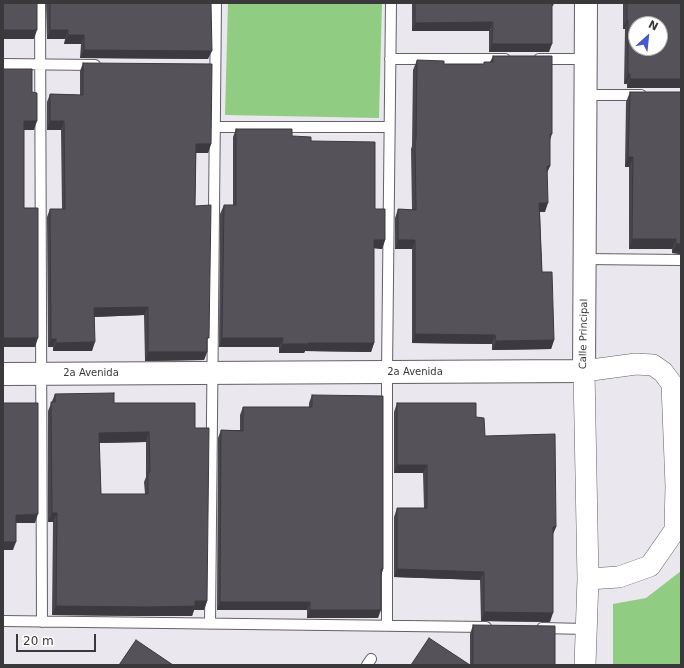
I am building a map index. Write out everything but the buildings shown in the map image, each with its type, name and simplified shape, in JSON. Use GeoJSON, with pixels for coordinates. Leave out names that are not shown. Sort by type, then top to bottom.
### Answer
{"type":"FeatureCollection","features":[{"type":"Feature","properties":{"kind":"street","name":"Calle Principal"},"geometry":{"type":"LineString","coordinates":[[585,665],[588,578],[584,370],[586,3]]}},
{"type":"Feature","properties":{"kind":"street","name":"2a Avenida"},"geometry":{"type":"LineString","coordinates":[[3,374],[584,370],[636,364],[654,365],[663,372],[672,384],[678,531],[650,566],[619,577],[588,578]]}},
{"type":"Feature","properties":{"kind":"lane"},"geometry":{"type":"LineString","coordinates":[[40,3],[42,622]]}},
{"type":"Feature","properties":{"kind":"lane"},"geometry":{"type":"LineString","coordinates":[[210,624],[215,126],[212,66],[216,3]]}},
{"type":"Feature","properties":{"kind":"lane"},"geometry":{"type":"LineString","coordinates":[[387,626],[387,372],[391,3]]}},
{"type":"Feature","properties":{"kind":"lane"},"geometry":{"type":"LineString","coordinates":[[390,59],[515,59]]}},
{"type":"Feature","properties":{"kind":"lane"},"geometry":{"type":"LineString","coordinates":[[530,59],[585,59]]}},
{"type":"Feature","properties":{"kind":"lane"},"geometry":{"type":"LineString","coordinates":[[3,64],[104,65]]}},
{"type":"Feature","properties":{"kind":"lane"},"geometry":{"type":"LineString","coordinates":[[585,95],[649,95]]}},
{"type":"Feature","properties":{"kind":"lane"},"geometry":{"type":"LineString","coordinates":[[215,126],[389,127]]}},
{"type":"Feature","properties":{"kind":"lane"},"geometry":{"type":"LineString","coordinates":[[585,259],[681,260]]}},
{"type":"Feature","properties":{"kind":"lane"},"geometry":{"type":"LineString","coordinates":[[3,621],[499,628]]}},
{"type":"Feature","properties":{"kind":"lane"},"geometry":{"type":"LineString","coordinates":[[530,628],[586,629]]}},
{"type":"Feature","properties":{"kind":"green space"},"geometry":{"type":"Polygon","coordinates":[[[228,3],[382,3],[379,118],[225,115],[228,3]]]}},
{"type":"Feature","properties":{"kind":"green space"},"geometry":{"type":"Polygon","coordinates":[[[681,571],[681,665],[613,665],[613,604],[646,598],[681,571]]]}}]}
